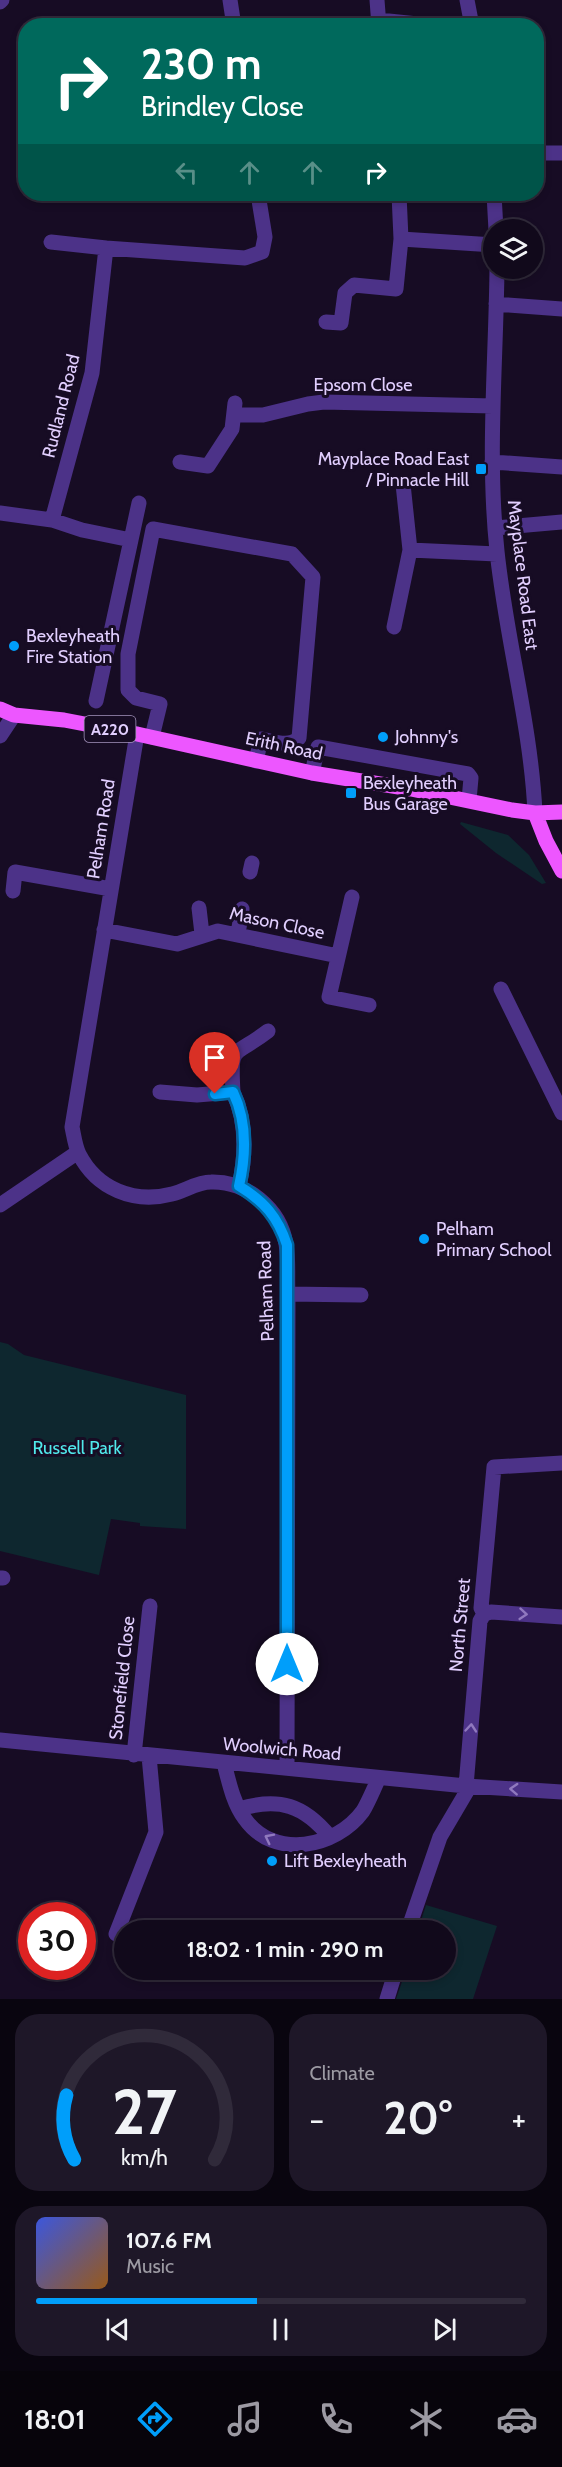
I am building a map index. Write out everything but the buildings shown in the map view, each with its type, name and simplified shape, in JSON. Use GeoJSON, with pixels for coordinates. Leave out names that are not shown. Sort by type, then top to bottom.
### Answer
{"type":"FeatureCollection","features":[{"type":"Feature","properties":{"kind":"main road","name":"Erith Road"},"geometry":{"type":"LineString","coordinates":[[7,712],[64,720],[144,736],[312,773],[535,813],[562,812]]}},
{"type":"Feature","properties":{"kind":"main road"},"geometry":{"type":"LineString","coordinates":[[535,813],[546,841],[562,871]]}},
{"type":"Feature","properties":{"kind":"street"},"geometry":{"type":"LineString","coordinates":[[230,0],[233,18]]}},
{"type":"Feature","properties":{"kind":"street"},"geometry":{"type":"LineString","coordinates":[[377,0],[379,18]]}},
{"type":"Feature","properties":{"kind":"street"},"geometry":{"type":"LineString","coordinates":[[466,0],[471,18]]}},
{"type":"Feature","properties":{"kind":"street"},"geometry":{"type":"LineString","coordinates":[[544,153],[562,153]]}},
{"type":"Feature","properties":{"kind":"street"},"geometry":{"type":"LineString","coordinates":[[51,242],[245,258],[262,252],[265,237],[259,201]]}},
{"type":"Feature","properties":{"kind":"street"},"geometry":{"type":"LineString","coordinates":[[326,322],[341,323],[345,293],[354,285],[396,289],[401,239],[399,201]]}},
{"type":"Feature","properties":{"kind":"street"},"geometry":{"type":"LineString","coordinates":[[494,201],[495,219]]}},
{"type":"Feature","properties":{"kind":"street"},"geometry":{"type":"LineString","coordinates":[[401,239],[483,244]]}},
{"type":"Feature","properties":{"kind":"street","name":"Rudland Road"},"geometry":{"type":"LineString","coordinates":[[52,520],[92,373],[106,248]]}},
{"type":"Feature","properties":{"kind":"street","name":"Mayplace Road East"},"geometry":{"type":"LineString","coordinates":[[497,279],[492,462],[495,528],[497,554],[531,758],[535,813]]}},
{"type":"Feature","properties":{"kind":"street"},"geometry":{"type":"LineString","coordinates":[[496,304],[562,309]]}},
{"type":"Feature","properties":{"kind":"street","name":"Epsom Close"},"geometry":{"type":"LineString","coordinates":[[180,462],[207,467],[234,416],[263,416],[324,402],[494,406]]}},
{"type":"Feature","properties":{"kind":"street"},"geometry":{"type":"LineString","coordinates":[[492,462],[562,467]]}},
{"type":"Feature","properties":{"kind":"street"},"geometry":{"type":"LineString","coordinates":[[394,627],[410,550],[403,484]]}},
{"type":"Feature","properties":{"kind":"street"},"geometry":{"type":"LineString","coordinates":[[96,701],[139,503]]}},
{"type":"Feature","properties":{"kind":"street"},"geometry":{"type":"LineString","coordinates":[[0,513],[52,520],[82,530],[131,540]]}},
{"type":"Feature","properties":{"kind":"street"},"geometry":{"type":"LineString","coordinates":[[495,528],[562,522]]}},
{"type":"Feature","properties":{"kind":"street","name":"Pelham Road"},"geometry":{"type":"LineString","coordinates":[[256,760],[261,739],[294,743],[299,738],[313,577],[292,554],[153,529],[128,654],[128,690],[135,698],[160,704],[144,736],[111,890],[72,1127],[78,1152],[90,1172],[107,1186],[135,1197],[152,1198],[174,1194],[209,1182],[239,1186],[258,1197],[273,1212],[282,1229],[287,1245],[288,1294],[287,1767]]}},
{"type":"Feature","properties":{"kind":"street"},"geometry":{"type":"LineString","coordinates":[[410,550],[497,554]]}},
{"type":"Feature","properties":{"kind":"street"},"geometry":{"type":"LineString","coordinates":[[0,736],[7,712]]}},
{"type":"Feature","properties":{"kind":"street"},"geometry":{"type":"LineString","coordinates":[[312,773],[318,747],[468,774],[471,778],[469,800]]}},
{"type":"Feature","properties":{"kind":"street"},"geometry":{"type":"LineString","coordinates":[[13,891],[15,873],[111,890]]}},
{"type":"Feature","properties":{"kind":"street"},"geometry":{"type":"LineString","coordinates":[[352,897],[329,997],[369,1005]]}},
{"type":"Feature","properties":{"kind":"street"},"geometry":{"type":"LineString","coordinates":[[199,908],[202,934]]}},
{"type":"Feature","properties":{"kind":"street"},"geometry":{"type":"LineString","coordinates":[[238,934],[242,909]]}},
{"type":"Feature","properties":{"kind":"street","name":"Mason Close"},"geometry":{"type":"LineString","coordinates":[[104,930],[177,944],[202,934],[218,931],[338,956]]}},
{"type":"Feature","properties":{"kind":"street"},"geometry":{"type":"LineString","coordinates":[[501,989],[562,1113]]}},
{"type":"Feature","properties":{"kind":"street"},"geometry":{"type":"LineString","coordinates":[[239,1186],[244,1165],[245,1142],[240,1106],[233,1092],[231,1060],[235,1052],[268,1031]]}},
{"type":"Feature","properties":{"kind":"street"},"geometry":{"type":"LineString","coordinates":[[160,1092],[197,1095],[233,1092]]}},
{"type":"Feature","properties":{"kind":"street"},"geometry":{"type":"LineString","coordinates":[[0,1205],[78,1152]]}},
{"type":"Feature","properties":{"kind":"street"},"geometry":{"type":"LineString","coordinates":[[288,1294],[361,1295]]}},
{"type":"Feature","properties":{"kind":"street","name":"North Street"},"geometry":{"type":"LineString","coordinates":[[468,1786],[480,1621],[484,1614],[482,1608],[494,1467],[562,1463]]}},
{"type":"Feature","properties":{"kind":"street","name":"Stonefield Close"},"geometry":{"type":"LineString","coordinates":[[134,1755],[150,1606]]}},
{"type":"Feature","properties":{"kind":"street"},"geometry":{"type":"LineString","coordinates":[[484,1614],[491,1612],[562,1617]]}},
{"type":"Feature","properties":{"kind":"street","name":"Woolwich Road"},"geometry":{"type":"LineString","coordinates":[[0,1740],[379,1778],[562,1792]]}},
{"type":"Feature","properties":{"kind":"street"},"geometry":{"type":"LineString","coordinates":[[121,1920],[156,1832],[149,1756]]}},
{"type":"Feature","properties":{"kind":"street"},"geometry":{"type":"LineString","coordinates":[[224,1763],[239,1809],[257,1832],[277,1843],[294,1846],[330,1837],[346,1828],[363,1810],[379,1778]]}},
{"type":"Feature","properties":{"kind":"street"},"geometry":{"type":"LineString","coordinates":[[411,1920],[440,1837],[468,1786]]}},
{"type":"Feature","properties":{"kind":"street"},"geometry":{"type":"LineString","coordinates":[[239,1809],[270,1803],[288,1806],[306,1812],[330,1837]]}},
{"type":"Feature","properties":{"kind":"street"},"geometry":{"type":"LineString","coordinates":[[387,1999],[393,1980]]}},
{"type":"Feature","properties":{"kind":"green space"},"geometry":{"type":"Polygon","coordinates":[[[461,822],[508,835],[529,855],[546,883],[542,884],[496,853],[460,824],[461,822]]]}},
{"type":"Feature","properties":{"kind":"green space","name":"Russell Park"},"geometry":{"type":"Polygon","coordinates":[[[0,1342],[8,1344],[24,1355],[186,1395],[186,1529],[140,1526],[140,1523],[111,1519],[99,1575],[0,1551],[0,1342]]]}},
{"type":"Feature","properties":{"kind":"green space"},"geometry":{"type":"Polygon","coordinates":[[[426,1905],[497,1926],[473,1999],[396,1999],[403,1980],[456,1980],[456,1920],[421,1920],[426,1905]]]}},
{"type":"Feature","properties":{"kind":"place","name":"Mayplace Road East / Pinnacle Hill"},"geometry":{"type":"Point","coordinates":[481,469]}},
{"type":"Feature","properties":{"kind":"place","name":"Bexleyheath Fire Station"},"geometry":{"type":"Point","coordinates":[14,646]}},
{"type":"Feature","properties":{"kind":"place","name":"Johnny's"},"geometry":{"type":"Point","coordinates":[383,737]}},
{"type":"Feature","properties":{"kind":"place","name":"Bexleyheath Bus Garage"},"geometry":{"type":"Point","coordinates":[351,793]}},
{"type":"Feature","properties":{"kind":"place","name":"Pelham Primary School"},"geometry":{"type":"Point","coordinates":[424,1239]}},
{"type":"Feature","properties":{"kind":"place","name":"Lift Bexleyheath"},"geometry":{"type":"Point","coordinates":[272,1861]}},
{"type":"Feature","properties":{"kind":"route"},"geometry":{"type":"LineString","coordinates":[[215,1094],[233,1092],[240,1106],[245,1142],[244,1165],[239,1186],[258,1197],[273,1212],[287,1245],[287,1664]]}}]}
